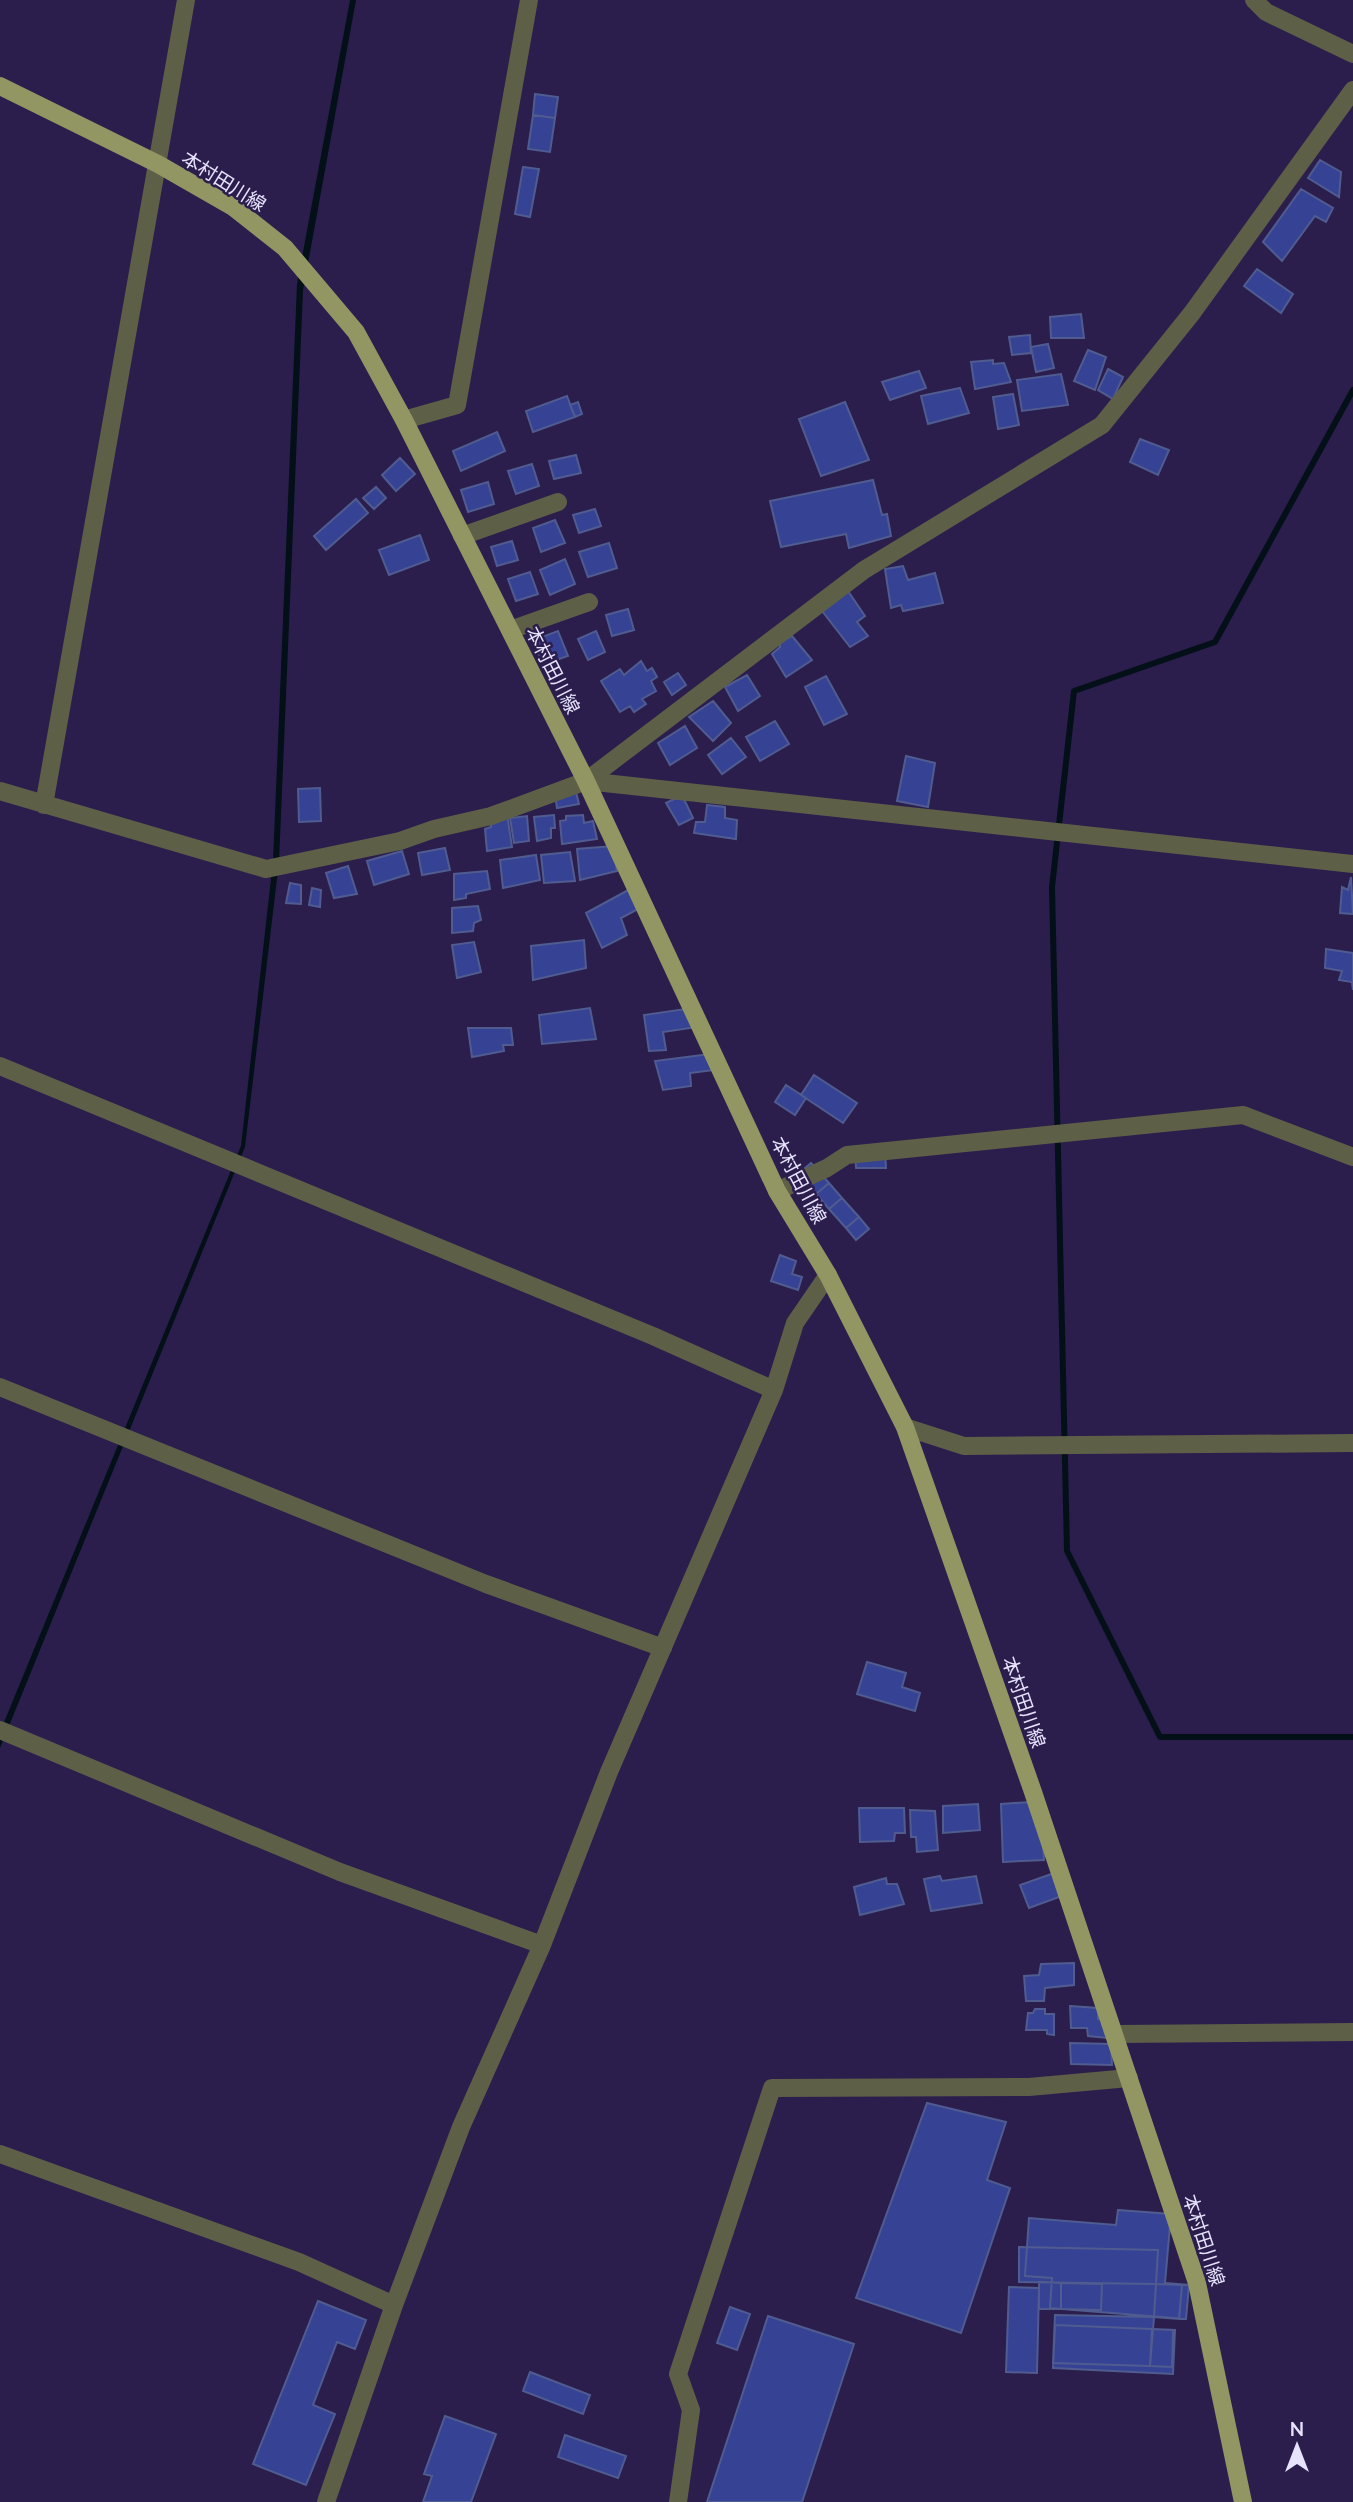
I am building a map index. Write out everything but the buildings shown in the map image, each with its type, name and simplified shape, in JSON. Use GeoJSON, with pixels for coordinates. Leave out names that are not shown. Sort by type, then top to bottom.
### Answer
{"type":"FeatureCollection","features":[{"type":"Feature","properties":{"kind":"main road","name":"本村田川線"},"geometry":{"type":"LineString","coordinates":[[0,86],[158,164],[233,207],[285,248],[356,332],[404,420],[586,781],[777,1191],[828,1275],[905,1427],[1115,2034],[1197,2283],[1243,2502]]}},
{"type":"Feature","properties":{"kind":"street"},"geometry":{"type":"LineString","coordinates":[[44,805],[186,0]]}},
{"type":"Feature","properties":{"kind":"street"},"geometry":{"type":"LineString","coordinates":[[404,420],[457,405],[529,0]]}},
{"type":"Feature","properties":{"kind":"street"},"geometry":{"type":"LineString","coordinates":[[1254,0],[1266,12],[1353,54]]}},
{"type":"Feature","properties":{"kind":"street"},"geometry":{"type":"LineString","coordinates":[[0,790],[265,869],[400,841],[434,829],[491,816],[586,781],[864,570],[1102,425],[1192,313],[1353,90]]}},
{"type":"Feature","properties":{"kind":"street"},"geometry":{"type":"LineString","coordinates":[[462,536],[558,502]]}},
{"type":"Feature","properties":{"kind":"street"},"geometry":{"type":"LineString","coordinates":[[510,630],[589,602]]}},
{"type":"Feature","properties":{"kind":"street"},"geometry":{"type":"LineString","coordinates":[[586,781],[1353,864]]}},
{"type":"Feature","properties":{"kind":"street"},"geometry":{"type":"LineString","coordinates":[[0,1066],[640,1331],[774,1391]]}},
{"type":"Feature","properties":{"kind":"street"},"geometry":{"type":"LineString","coordinates":[[777,1191],[847,1155],[1243,1115],[1353,1157]]}},
{"type":"Feature","properties":{"kind":"street"},"geometry":{"type":"LineString","coordinates":[[326,2502],[394,2305],[461,2127],[542,1945],[608,1772],[774,1391],[795,1323],[828,1275]]}},
{"type":"Feature","properties":{"kind":"street"},"geometry":{"type":"LineString","coordinates":[[0,1387],[486,1584],[663,1648]]}},
{"type":"Feature","properties":{"kind":"street"},"geometry":{"type":"LineString","coordinates":[[905,1427],[964,1446],[1353,1443]]}},
{"type":"Feature","properties":{"kind":"street"},"geometry":{"type":"LineString","coordinates":[[0,1730],[340,1872],[542,1945]]}},
{"type":"Feature","properties":{"kind":"street"},"geometry":{"type":"LineString","coordinates":[[1115,2034],[1353,2032]]}},
{"type":"Feature","properties":{"kind":"street"},"geometry":{"type":"LineString","coordinates":[[678,2502],[691,2410],[678,2374],[772,2088],[1029,2087],[1129,2078]]}},
{"type":"Feature","properties":{"kind":"street"},"geometry":{"type":"LineString","coordinates":[[0,2154],[299,2262],[394,2305]]}},
{"type":"Feature","properties":{"kind":"shaded area"},"geometry":{"type":"Polygon","coordinates":[[[350,0],[356,0],[303,291],[279,862],[245,1147],[0,1748],[0,1732],[241,1146],[273,861],[297,284],[350,0]]]}},
{"type":"Feature","properties":{"kind":"waterway"},"geometry":{"type":"LineString","coordinates":[[1353,390],[1215,642],[1074,691],[1052,887],[1067,1551],[1160,1737],[1353,1737]]}}]}
